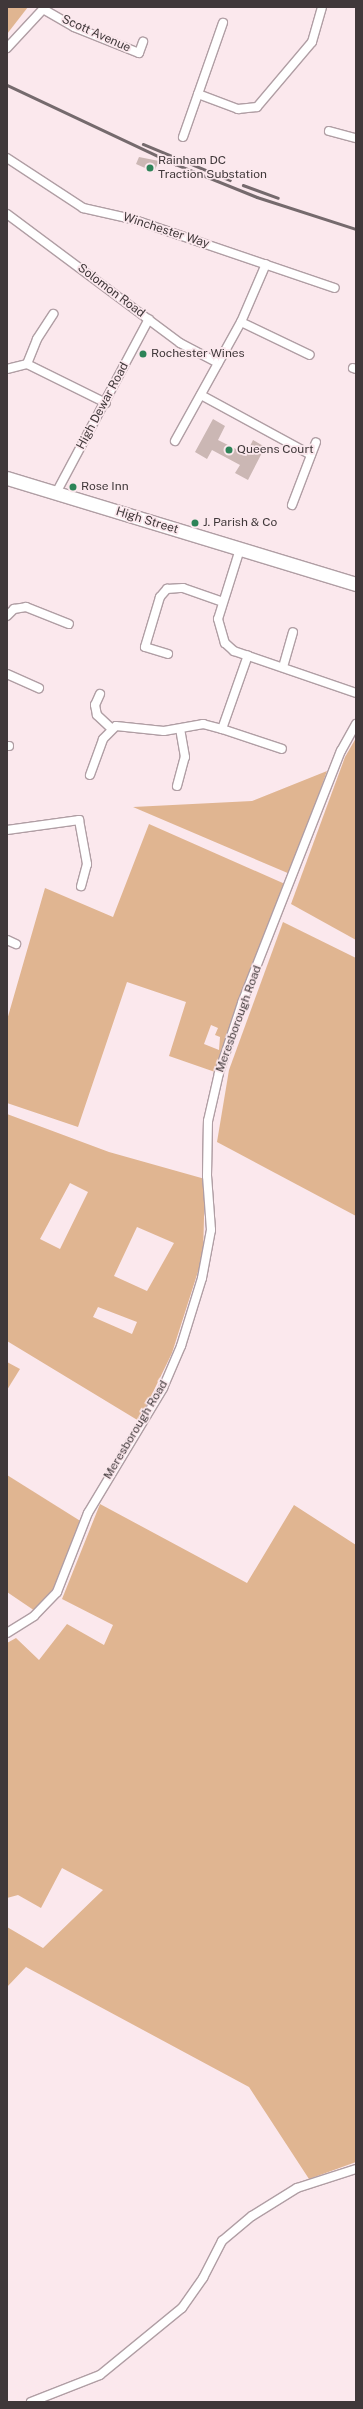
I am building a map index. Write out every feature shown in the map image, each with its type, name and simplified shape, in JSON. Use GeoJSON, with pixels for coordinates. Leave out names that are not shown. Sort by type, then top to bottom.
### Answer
{"type":"FeatureCollection","features":[{"type":"Feature","properties":{"kind":"main road","name":"High Street"},"geometry":{"type":"LineString","coordinates":[[7,478],[356,584]]}},
{"type":"Feature","properties":{"kind":"street"},"geometry":{"type":"LineString","coordinates":[[198,94],[238,109],[257,107],[312,42],[322,7]]}},
{"type":"Feature","properties":{"kind":"street","name":"Scott Avenue"},"geometry":{"type":"LineString","coordinates":[[7,48],[44,8],[74,26],[139,53],[143,42]]}},
{"type":"Feature","properties":{"kind":"street"},"geometry":{"type":"LineString","coordinates":[[183,137],[223,23]]}},
{"type":"Feature","properties":{"kind":"street"},"geometry":{"type":"LineString","coordinates":[[328,131],[356,138]]}},
{"type":"Feature","properties":{"kind":"street","name":"Winchester Way"},"geometry":{"type":"LineString","coordinates":[[7,158],[83,208],[132,219],[335,288]]}},
{"type":"Feature","properties":{"kind":"street","name":"Solomon Road"},"geometry":{"type":"LineString","coordinates":[[7,214],[180,343],[218,363]]}},
{"type":"Feature","properties":{"kind":"street"},"geometry":{"type":"LineString","coordinates":[[175,442],[241,322],[266,264]]}},
{"type":"Feature","properties":{"kind":"street"},"geometry":{"type":"LineString","coordinates":[[27,364],[37,339],[53,314]]}},
{"type":"Feature","properties":{"kind":"street","name":"High Dewar Road"},"geometry":{"type":"LineString","coordinates":[[56,493],[106,403],[149,319]]}},
{"type":"Feature","properties":{"kind":"street"},"geometry":{"type":"LineString","coordinates":[[241,322],[310,355]]}},
{"type":"Feature","properties":{"kind":"street"},"geometry":{"type":"LineString","coordinates":[[7,369],[27,364],[106,403]]}},
{"type":"Feature","properties":{"kind":"street"},"geometry":{"type":"LineString","coordinates":[[201,395],[311,455]]}},
{"type":"Feature","properties":{"kind":"street"},"geometry":{"type":"LineString","coordinates":[[292,505],[316,442]]}},
{"type":"Feature","properties":{"kind":"street"},"geometry":{"type":"LineString","coordinates":[[240,549],[218,619],[222,638],[229,647],[356,693]]}},
{"type":"Feature","properties":{"kind":"street"},"geometry":{"type":"LineString","coordinates":[[168,654],[145,647],[160,597],[167,589],[183,588],[223,602]]}},
{"type":"Feature","properties":{"kind":"street"},"geometry":{"type":"LineString","coordinates":[[7,616],[14,609],[26,607],[69,624]]}},
{"type":"Feature","properties":{"kind":"street"},"geometry":{"type":"LineString","coordinates":[[283,667],[293,632]]}},
{"type":"Feature","properties":{"kind":"street"},"geometry":{"type":"LineString","coordinates":[[222,729],[248,655]]}},
{"type":"Feature","properties":{"kind":"street"},"geometry":{"type":"LineString","coordinates":[[7,674],[39,688]]}},
{"type":"Feature","properties":{"kind":"street"},"geometry":{"type":"LineString","coordinates":[[100,694],[95,705],[97,715],[111,728]]}},
{"type":"Feature","properties":{"kind":"street"},"geometry":{"type":"LineString","coordinates":[[90,775],[103,739],[111,728],[120,726],[164,731],[203,724],[282,750]]}},
{"type":"Feature","properties":{"kind":"street","name":"Meresborough Road"},"geometry":{"type":"LineString","coordinates":[[7,1633],[38,1613],[57,1592],[88,1513],[163,1388],[181,1346],[202,1278],[211,1230],[207,1176],[208,1121],[219,1073],[242,1004],[341,752],[356,724]]}},
{"type":"Feature","properties":{"kind":"street"},"geometry":{"type":"LineString","coordinates":[[177,786],[185,757],[180,729]]}},
{"type":"Feature","properties":{"kind":"street"},"geometry":{"type":"LineString","coordinates":[[7,830],[79,820],[87,864],[81,886]]}},
{"type":"Feature","properties":{"kind":"street"},"geometry":{"type":"LineString","coordinates":[[7,940],[16,944]]}},
{"type":"Feature","properties":{"kind":"street"},"geometry":{"type":"LineString","coordinates":[[32,2402],[100,2375],[182,2308],[204,2278],[222,2241],[252,2216],[297,2188],[356,2169]]}},
{"type":"Feature","properties":{"kind":"shaded area"},"geometry":{"type":"Polygon","coordinates":[[[7,7],[28,7],[7,34],[7,7]]]}},
{"type":"Feature","properties":{"kind":"shaded area"},"geometry":{"type":"Polygon","coordinates":[[[356,738],[356,940],[291,904],[345,757],[356,738]]]}},
{"type":"Feature","properties":{"kind":"shaded area"},"geometry":{"type":"Polygon","coordinates":[[[327,771],[290,874],[133,807],[252,801],[327,771]]]}},
{"type":"Feature","properties":{"kind":"shaded area"},"geometry":{"type":"Polygon","coordinates":[[[149,824],[285,884],[232,1018],[215,1072],[169,1056],[186,1002],[127,982],[78,1127],[7,1103],[7,1020],[45,888],[113,917],[149,824]],[[211,1025],[204,1044],[219,1050],[220,1037],[215,1035],[218,1028],[211,1025]]]}},
{"type":"Feature","properties":{"kind":"shaded area"},"geometry":{"type":"Polygon","coordinates":[[[283,922],[356,958],[356,1216],[217,1142],[229,1070],[283,922]]]}},
{"type":"Feature","properties":{"kind":"shaded area"},"geometry":{"type":"Polygon","coordinates":[[[7,1114],[109,1152],[205,1179],[203,1256],[172,1353],[139,1421],[7,1341],[7,1114]],[[70,1183],[40,1239],[60,1249],[88,1192],[70,1183]],[[137,1227],[114,1276],[147,1291],[174,1243],[137,1227]],[[98,1307],[93,1317],[132,1334],[137,1322],[98,1307]]]}},
{"type":"Feature","properties":{"kind":"shaded area"},"geometry":{"type":"Polygon","coordinates":[[[7,1362],[20,1369],[7,1390],[7,1362]]]}},
{"type":"Feature","properties":{"kind":"shaded area"},"geometry":{"type":"Polygon","coordinates":[[[7,1475],[82,1522],[56,1588],[35,1611],[7,1592],[7,1475]]]}},
{"type":"Feature","properties":{"kind":"shaded area"},"geometry":{"type":"Polygon","coordinates":[[[100,1504],[247,1583],[294,1505],[356,1545],[356,2162],[309,2179],[249,2087],[26,1967],[7,1987],[7,1927],[43,1948],[103,1890],[62,1868],[41,1908],[18,1895],[7,1898],[7,1643],[16,1638],[39,1660],[67,1624],[104,1645],[113,1625],[62,1599],[100,1504]]]}},
{"type":"Feature","properties":{"kind":"building","name":"Rainham DC Traction Substation"},"geometry":{"type":"Polygon","coordinates":[[[139,157],[159,161],[154,172],[136,164],[139,157]]]}},
{"type":"Feature","properties":{"kind":"building","name":"Queens Court"},"geometry":{"type":"Polygon","coordinates":[[[213,419],[225,426],[218,440],[246,454],[253,440],[265,447],[248,480],[235,473],[240,465],[212,450],[207,459],[195,452],[213,419]]]}},
{"type":"Feature","properties":{"kind":"railway"},"geometry":{"type":"LineString","coordinates":[[7,85],[175,164],[257,197],[356,229]]}},
{"type":"Feature","properties":{"kind":"railway"},"geometry":{"type":"LineString","coordinates":[[143,144],[230,180]]}},
{"type":"Feature","properties":{"kind":"railway"},"geometry":{"type":"LineString","coordinates":[[243,185],[278,198]]}},
{"type":"Feature","properties":{"kind":"place","name":"Rainham DC Traction Substation"},"geometry":{"type":"Point","coordinates":[150,168]}},
{"type":"Feature","properties":{"kind":"place","name":"Rochester Wines"},"geometry":{"type":"Point","coordinates":[143,354]}},
{"type":"Feature","properties":{"kind":"place","name":"Queens Court"},"geometry":{"type":"Point","coordinates":[229,450]}},
{"type":"Feature","properties":{"kind":"place","name":"Rose Inn"},"geometry":{"type":"Point","coordinates":[73,487]}},
{"type":"Feature","properties":{"kind":"place","name":"J. Parish & Co"},"geometry":{"type":"Point","coordinates":[195,523]}}]}
